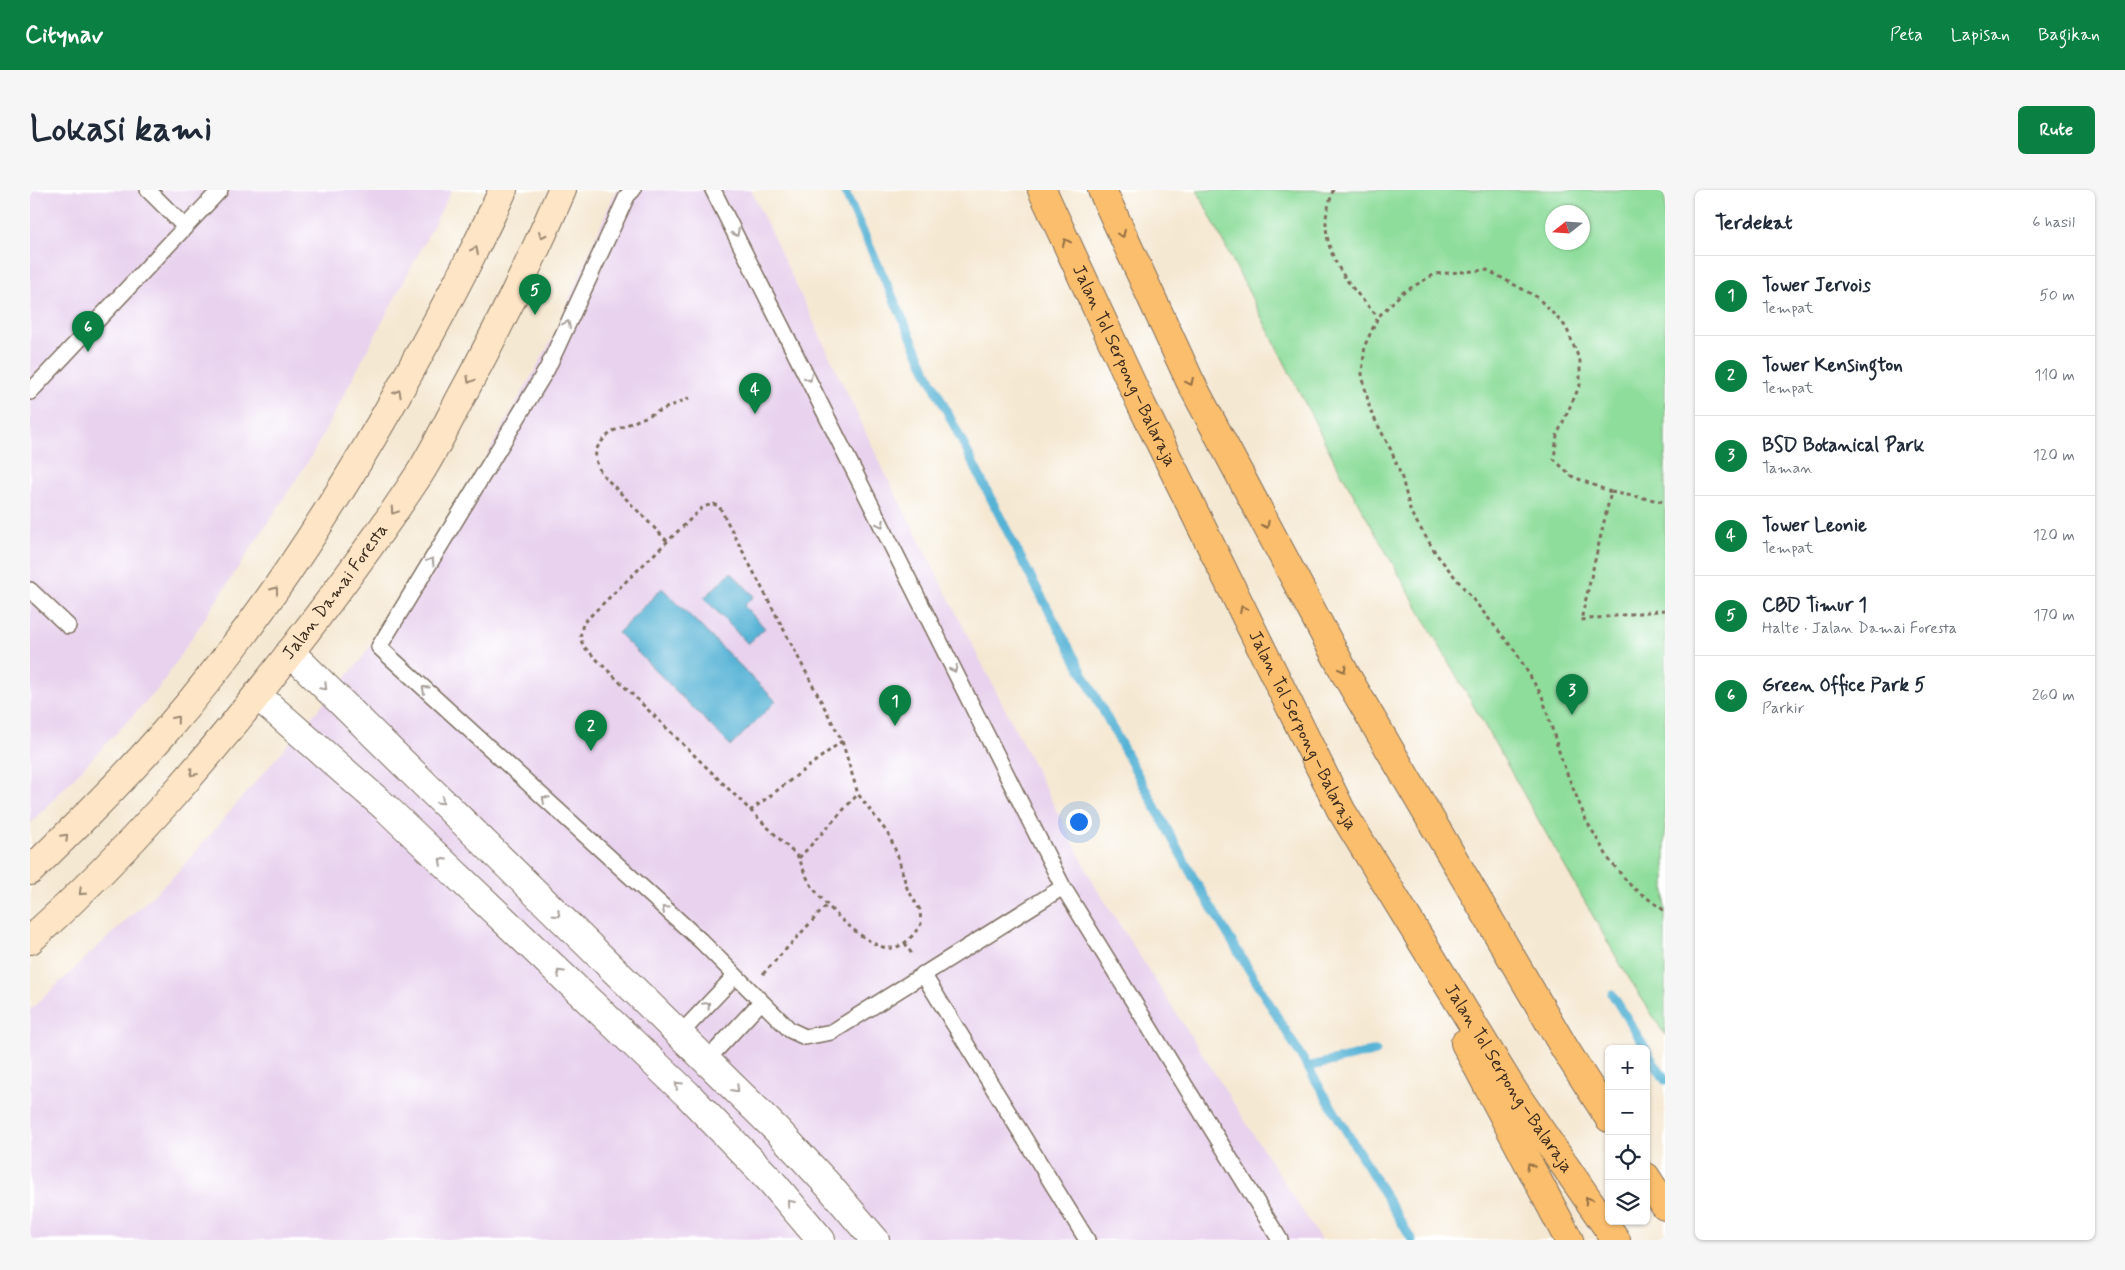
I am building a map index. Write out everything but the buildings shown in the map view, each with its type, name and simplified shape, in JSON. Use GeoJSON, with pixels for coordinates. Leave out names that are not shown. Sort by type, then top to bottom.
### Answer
{"type":"FeatureCollection","features":[{"type":"Feature","properties":{"kind":"highway","name":"Jalan Tol Serpong–Balaraja"},"geometry":{"type":"LineString","coordinates":[[1042,190],[1142,406],[1342,810],[1514,1092],[1616,1240]]}},
{"type":"Feature","properties":{"kind":"highway"},"geometry":{"type":"LineString","coordinates":[[1102,190],[1190,381],[1346,675],[1565,1049],[1605,1112]]}},
{"type":"Feature","properties":{"kind":"highway"},"geometry":{"type":"LineString","coordinates":[[1342,810],[1569,1240]]}},
{"type":"Feature","properties":{"kind":"highway"},"geometry":{"type":"LineString","coordinates":[[1648,1180],[1665,1206]]}},
{"type":"Feature","properties":{"kind":"main road"},"geometry":{"type":"LineString","coordinates":[[30,871],[121,780],[164,733],[219,666],[305,547],[379,427],[461,279],[502,190]]}},
{"type":"Feature","properties":{"kind":"main road","name":"Jalan Damai Foresta"},"geometry":{"type":"LineString","coordinates":[[30,940],[86,888],[175,794],[258,696],[365,554],[421,471],[506,314],[562,190]]}},
{"type":"Feature","properties":{"kind":"street"},"geometry":{"type":"LineString","coordinates":[[290,652],[707,1060],[829,1186],[875,1240]]}},
{"type":"Feature","properties":{"kind":"street"},"geometry":{"type":"LineString","coordinates":[[258,696],[385,807],[687,1094],[771,1181],[821,1240]]}},
{"type":"Feature","properties":{"kind":"street"},"geometry":{"type":"LineString","coordinates":[[385,807],[415,776]]}},
{"type":"Feature","properties":{"kind":"lane"},"geometry":{"type":"LineString","coordinates":[[148,190],[186,227]]}},
{"type":"Feature","properties":{"kind":"lane"},"geometry":{"type":"LineString","coordinates":[[30,392],[220,190]]}},
{"type":"Feature","properties":{"kind":"lane"},"geometry":{"type":"LineString","coordinates":[[633,190],[627,196],[547,369],[379,647],[701,942],[790,1030],[805,1037],[832,1032],[1063,887]]}},
{"type":"Feature","properties":{"kind":"lane"},"geometry":{"type":"LineString","coordinates":[[713,190],[1063,887],[1280,1240]]}},
{"type":"Feature","properties":{"kind":"lane"},"geometry":{"type":"LineString","coordinates":[[30,590],[68,626]]}},
{"type":"Feature","properties":{"kind":"lane"},"geometry":{"type":"LineString","coordinates":[[923,974],[1087,1240]]}},
{"type":"Feature","properties":{"kind":"lane"},"geometry":{"type":"LineString","coordinates":[[680,1034],[735,976]]}},
{"type":"Feature","properties":{"kind":"lane"},"geometry":{"type":"LineString","coordinates":[[707,1060],[761,1002]]}},
{"type":"Feature","properties":{"kind":"path"},"geometry":{"type":"LineString","coordinates":[[1333,190],[1326,220],[1330,251],[1345,279],[1378,317]]}},
{"type":"Feature","properties":{"kind":"path"},"geometry":{"type":"LineString","coordinates":[[1665,502],[1611,492],[1571,476],[1554,459],[1557,435],[1580,385],[1580,361],[1566,327],[1537,297],[1487,270],[1435,274],[1402,293],[1378,317],[1366,345],[1362,374],[1370,410],[1391,450],[1402,478],[1411,513],[1437,556],[1516,651],[1542,696],[1566,769],[1586,820],[1610,861],[1632,887],[1665,911]]}},
{"type":"Feature","properties":{"kind":"path"},"geometry":{"type":"LineString","coordinates":[[668,541],[601,473],[595,460],[596,448],[613,431],[689,398]]}},
{"type":"Feature","properties":{"kind":"path"},"geometry":{"type":"LineString","coordinates":[[1611,492],[1582,620],[1665,610]]}},
{"type":"Feature","properties":{"kind":"path"},"geometry":{"type":"LineString","coordinates":[[712,504],[719,506],[842,740],[858,794],[889,835],[908,888],[920,910],[921,924],[905,943],[892,948],[877,946],[864,938],[827,905],[810,883],[798,858],[584,647],[580,638],[583,623],[668,541],[703,507],[712,504]]}},
{"type":"Feature","properties":{"kind":"path"},"geometry":{"type":"LineString","coordinates":[[750,811],[842,740]]}},
{"type":"Feature","properties":{"kind":"path"},"geometry":{"type":"LineString","coordinates":[[798,858],[858,794]]}},
{"type":"Feature","properties":{"kind":"path"},"geometry":{"type":"LineString","coordinates":[[748,989],[827,905]]}},
{"type":"Feature","properties":{"kind":"shaded area"},"geometry":{"type":"Polygon","coordinates":[[[30,190],[452,190],[311,457],[159,688],[30,824],[30,190]]]}},
{"type":"Feature","properties":{"kind":"shaded area"},"geometry":{"type":"Polygon","coordinates":[[[616,190],[751,190],[884,471],[1095,886],[1321,1240],[30,1240],[30,1010],[178,872],[360,661],[431,556],[554,336],[616,190]]]}},
{"type":"Feature","properties":{"kind":"green space"},"geometry":{"type":"Polygon","coordinates":[[[1197,190],[1665,190],[1665,1035],[1622,967],[1335,462],[1197,190]]]}},
{"type":"Feature","properties":{"kind":"water"},"geometry":{"type":"Polygon","coordinates":[[[731,572],[754,596],[744,606],[765,628],[748,644],[704,598],[731,572]]]}},
{"type":"Feature","properties":{"kind":"water"},"geometry":{"type":"Polygon","coordinates":[[[662,588],[776,701],[731,746],[618,633],[662,588]]]}},
{"type":"Feature","properties":{"kind":"waterway"},"geometry":{"type":"LineString","coordinates":[[844,190],[926,370],[1026,568],[1193,877],[1412,1240]]}},
{"type":"Feature","properties":{"kind":"waterway"},"geometry":{"type":"LineString","coordinates":[[1612,994],[1644,1045]]}},
{"type":"Feature","properties":{"kind":"waterway"},"geometry":{"type":"LineString","coordinates":[[1307,1067],[1376,1051]]}},
{"type":"Feature","properties":{"kind":"waterway"},"geometry":{"type":"LineString","coordinates":[[1650,1056],[1665,1080]]}},
{"type":"Feature","properties":{"kind":"place","name":"CBD Timur 1"},"geometry":{"type":"Point","coordinates":[535,315]}},
{"type":"Feature","properties":{"kind":"place","name":"Green Office Park 5"},"geometry":{"type":"Point","coordinates":[88,352]}},
{"type":"Feature","properties":{"kind":"place","name":"Tower Leonie"},"geometry":{"type":"Point","coordinates":[755,414]}},
{"type":"Feature","properties":{"kind":"place","name":"BSD Botanical Park"},"geometry":{"type":"Point","coordinates":[1572,715]}},
{"type":"Feature","properties":{"kind":"place","name":"Tower Jervois"},"geometry":{"type":"Point","coordinates":[895,726]}},
{"type":"Feature","properties":{"kind":"place","name":"Tower Kensington"},"geometry":{"type":"Point","coordinates":[591,751]}}]}
